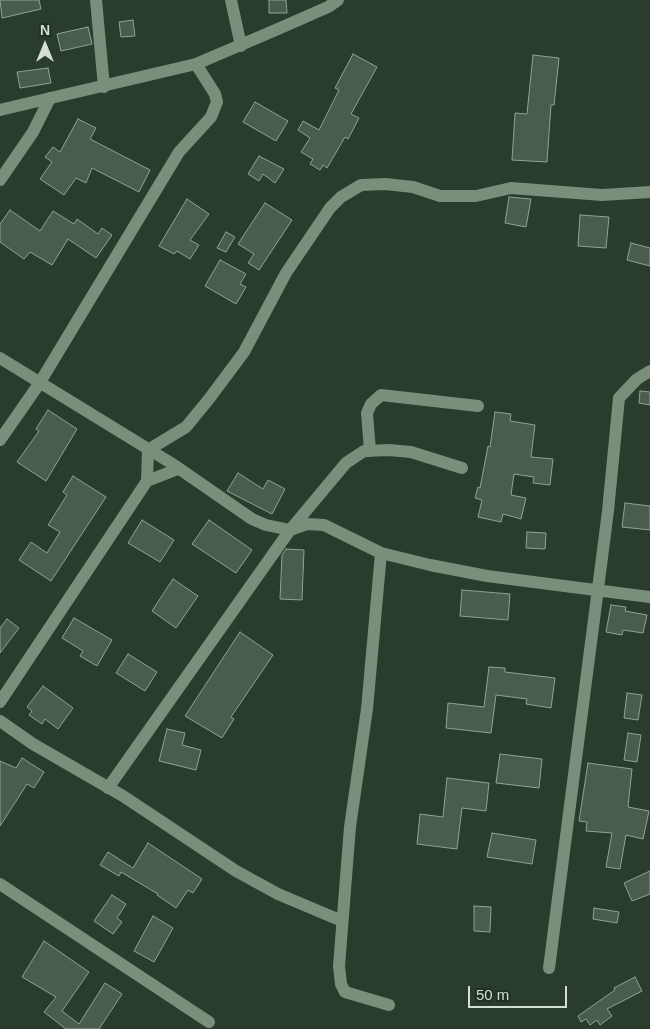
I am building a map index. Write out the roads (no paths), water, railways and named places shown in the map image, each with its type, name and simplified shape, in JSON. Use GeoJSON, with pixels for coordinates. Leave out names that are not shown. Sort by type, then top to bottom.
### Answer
{"type":"FeatureCollection","features":[{"type":"Feature","properties":{"kind":"street"},"geometry":{"type":"LineString","coordinates":[[96,0],[104,87]]}},
{"type":"Feature","properties":{"kind":"street"},"geometry":{"type":"LineString","coordinates":[[231,0],[241,46]]}},
{"type":"Feature","properties":{"kind":"street"},"geometry":{"type":"LineString","coordinates":[[0,110],[196,64],[328,7],[338,0]]}},
{"type":"Feature","properties":{"kind":"street"},"geometry":{"type":"LineString","coordinates":[[0,440],[39,384],[179,152],[211,117],[216,108],[215,94],[196,64]]}},
{"type":"Feature","properties":{"kind":"street"},"geometry":{"type":"LineString","coordinates":[[0,180],[33,132],[50,98]]}},
{"type":"Feature","properties":{"kind":"street"},"geometry":{"type":"LineString","coordinates":[[148,450],[186,427],[209,399],[244,352],[286,273],[330,208],[341,197],[361,185],[385,184],[413,187],[432,194],[447,196],[476,196],[511,188],[602,195],[650,192]]}},
{"type":"Feature","properties":{"kind":"street"},"geometry":{"type":"LineString","coordinates":[[0,358],[178,469],[252,519],[290,530],[307,524],[324,525],[381,553],[487,576],[650,597]]}},
{"type":"Feature","properties":{"kind":"street"},"geometry":{"type":"LineString","coordinates":[[549,968],[596,591],[608,511],[619,398],[637,379],[650,371]]}},
{"type":"Feature","properties":{"kind":"street"},"geometry":{"type":"LineString","coordinates":[[370,451],[367,413],[371,404],[381,395],[478,406]]}},
{"type":"Feature","properties":{"kind":"street"},"geometry":{"type":"LineString","coordinates":[[0,702],[147,481],[149,466],[148,450]]}},
{"type":"Feature","properties":{"kind":"street"},"geometry":{"type":"LineString","coordinates":[[108,788],[290,530],[346,463],[364,451],[389,450],[411,452],[462,468]]}},
{"type":"Feature","properties":{"kind":"street"},"geometry":{"type":"LineString","coordinates":[[147,481],[178,469]]}},
{"type":"Feature","properties":{"kind":"street"},"geometry":{"type":"LineString","coordinates":[[381,553],[367,709],[350,827],[339,966],[341,984],[345,992],[389,1005]]}},
{"type":"Feature","properties":{"kind":"street"},"geometry":{"type":"LineString","coordinates":[[0,721],[33,744],[108,788],[236,872],[278,894],[342,921]]}},
{"type":"Feature","properties":{"kind":"street"},"geometry":{"type":"LineString","coordinates":[[0,884],[209,1022]]}}]}
